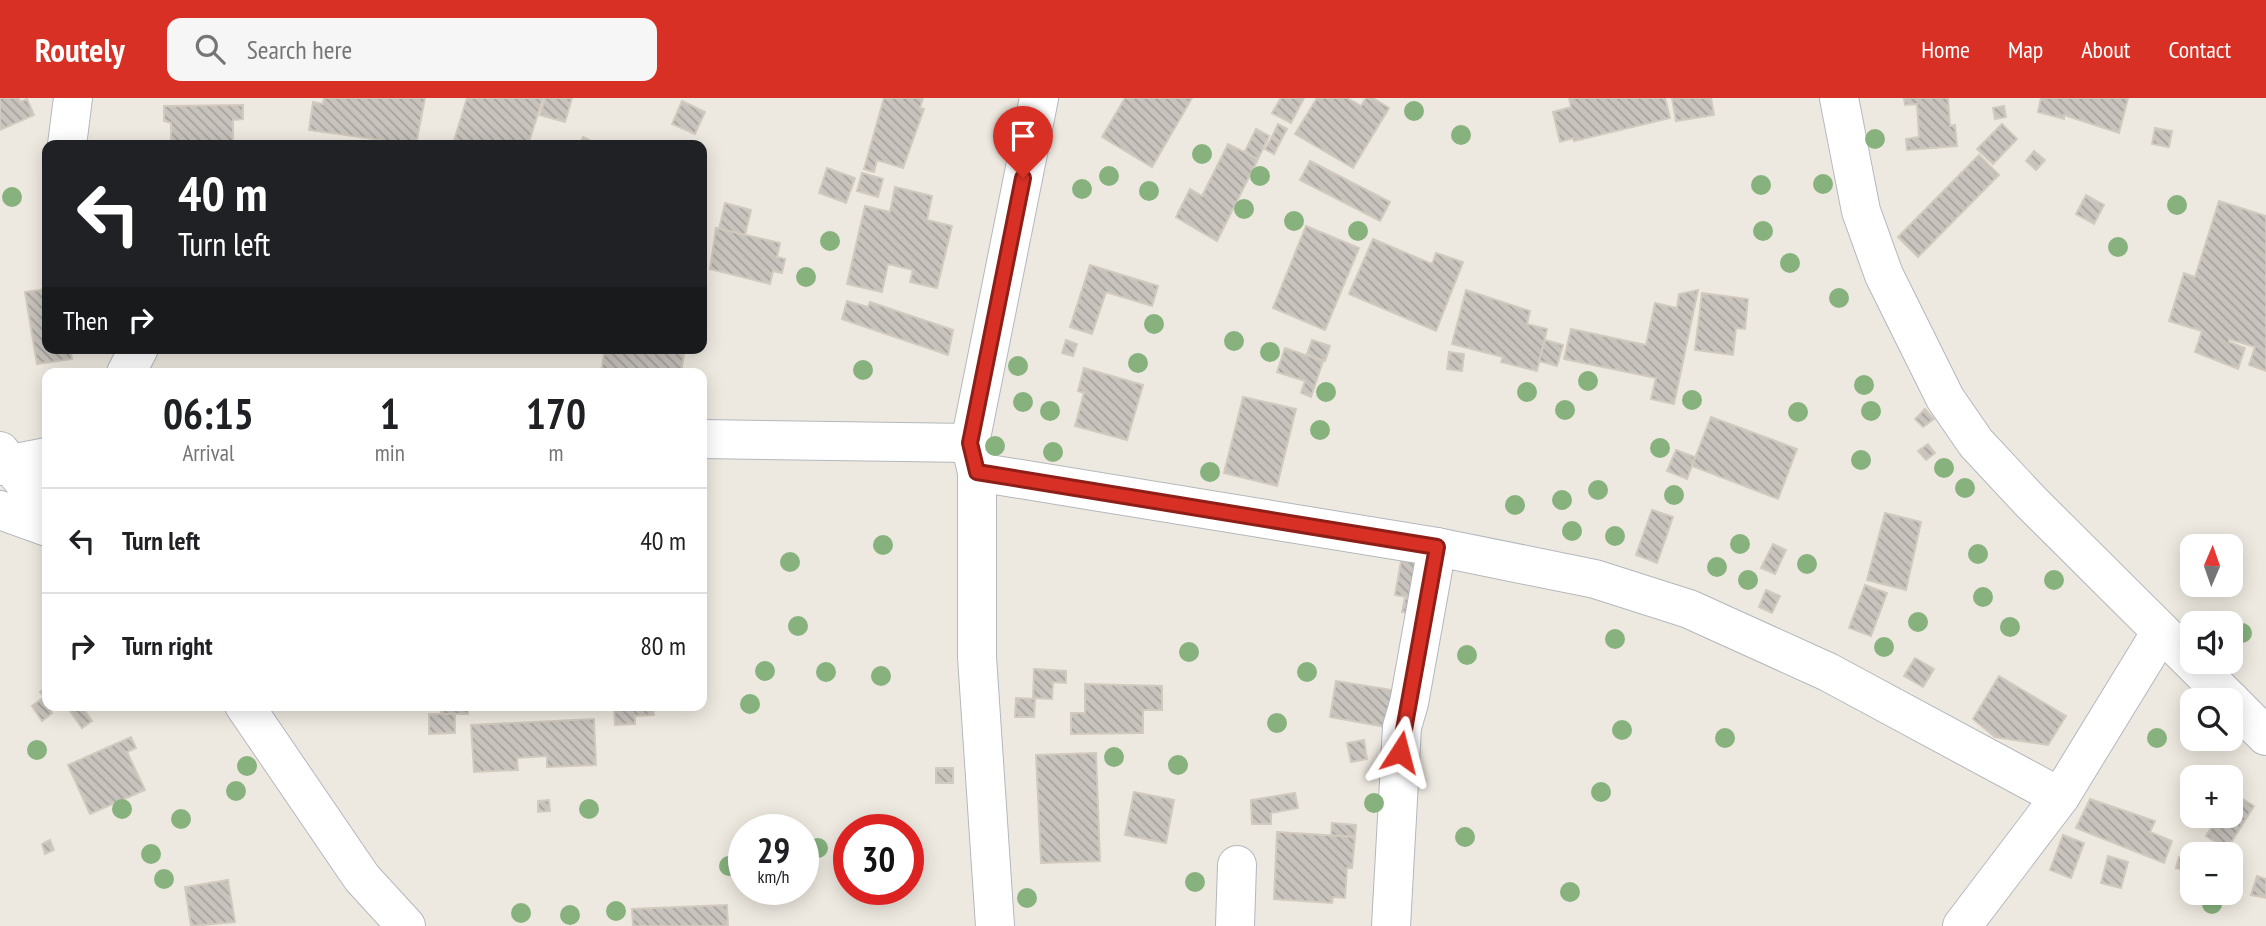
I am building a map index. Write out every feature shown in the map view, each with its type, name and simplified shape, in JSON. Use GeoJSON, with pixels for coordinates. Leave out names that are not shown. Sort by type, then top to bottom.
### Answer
{"type":"FeatureCollection","features":[{"type":"Feature","properties":{"kind":"street"},"geometry":{"type":"LineString","coordinates":[[69,140],[73,98]]}},
{"type":"Feature","properties":{"kind":"street"},"geometry":{"type":"LineString","coordinates":[[995,926],[977,657],[974,458],[1039,98]]}},
{"type":"Feature","properties":{"kind":"street"},"geometry":{"type":"LineString","coordinates":[[1839,98],[1861,211],[1884,275],[1945,398],[1976,443],[2218,688]]}},
{"type":"Feature","properties":{"kind":"street"},"geometry":{"type":"LineString","coordinates":[[707,439],[974,458],[1595,579],[1689,609],[1828,672],[2060,797]]}},
{"type":"Feature","properties":{"kind":"street"},"geometry":{"type":"LineString","coordinates":[[3,460],[42,457]]}},
{"type":"Feature","properties":{"kind":"street"},"geometry":{"type":"LineString","coordinates":[[3,460],[42,506]]}},
{"type":"Feature","properties":{"kind":"street"},"geometry":{"type":"LineString","coordinates":[[0,510],[42,525]]}},
{"type":"Feature","properties":{"kind":"street"},"geometry":{"type":"LineString","coordinates":[[1391,926],[1402,727],[1409,703],[1437,547]]}},
{"type":"Feature","properties":{"kind":"street"},"geometry":{"type":"LineString","coordinates":[[1962,926],[2060,797],[2161,632]]}},
{"type":"Feature","properties":{"kind":"street"},"geometry":{"type":"LineString","coordinates":[[248,711],[362,878],[406,926]]}},
{"type":"Feature","properties":{"kind":"street"},"geometry":{"type":"LineString","coordinates":[[2243,713],[2266,736]]}},
{"type":"Feature","properties":{"kind":"street"},"geometry":{"type":"LineString","coordinates":[[1235,926],[1237,865]]}},
{"type":"Feature","properties":{"kind":"building"},"geometry":{"type":"Polygon","coordinates":[[[0,98],[19,98],[20,102],[27,99],[34,115],[0,130],[0,98]]]}},
{"type":"Feature","properties":{"kind":"building"},"geometry":{"type":"Polygon","coordinates":[[[324,98],[425,98],[417,140],[380,140],[309,130],[313,102],[323,104],[324,98]]]}},
{"type":"Feature","properties":{"kind":"building"},"geometry":{"type":"Polygon","coordinates":[[[467,98],[543,98],[530,140],[454,140],[467,98]]]}},
{"type":"Feature","properties":{"kind":"building"},"geometry":{"type":"Polygon","coordinates":[[[545,98],[572,98],[565,122],[540,115],[545,98]]]}},
{"type":"Feature","properties":{"kind":"building"},"geometry":{"type":"Polygon","coordinates":[[[884,98],[923,98],[920,108],[924,109],[903,168],[877,160],[874,172],[864,169],[884,98]]]}},
{"type":"Feature","properties":{"kind":"building"},"geometry":{"type":"Polygon","coordinates":[[[1125,98],[1192,98],[1152,167],[1102,137],[1125,98]]]}},
{"type":"Feature","properties":{"kind":"building"},"geometry":{"type":"Polygon","coordinates":[[[1281,98],[1304,98],[1291,123],[1272,113],[1281,98]]]}},
{"type":"Feature","properties":{"kind":"building"},"geometry":{"type":"Polygon","coordinates":[[[1317,98],[1347,98],[1361,106],[1366,98],[1373,98],[1389,108],[1353,168],[1295,134],[1317,98]]]}},
{"type":"Feature","properties":{"kind":"building"},"geometry":{"type":"Polygon","coordinates":[[[1569,98],[1665,98],[1670,118],[1560,142],[1553,112],[1571,107],[1569,98]]]}},
{"type":"Feature","properties":{"kind":"building"},"geometry":{"type":"Polygon","coordinates":[[[1672,98],[1711,98],[1714,115],[1676,121],[1672,98]]]}},
{"type":"Feature","properties":{"kind":"building"},"geometry":{"type":"Polygon","coordinates":[[[1904,98],[1948,98],[1950,126],[1955,125],[1957,146],[1907,150],[1906,139],[1919,137],[1917,104],[1905,105],[1904,98]]]}},
{"type":"Feature","properties":{"kind":"building"},"geometry":{"type":"Polygon","coordinates":[[[2041,98],[2128,98],[2119,133],[2064,115],[2064,119],[2038,112],[2041,98]]]}},
{"type":"Feature","properties":{"kind":"building"},"geometry":{"type":"Polygon","coordinates":[[[682,101],[705,112],[695,134],[672,124],[682,101]]]}},
{"type":"Feature","properties":{"kind":"building"},"geometry":{"type":"Polygon","coordinates":[[[243,105],[243,119],[233,120],[233,140],[171,140],[171,123],[164,121],[164,106],[243,105]]]}},
{"type":"Feature","properties":{"kind":"building"},"geometry":{"type":"Polygon","coordinates":[[[2004,106],[2006,117],[1995,119],[1993,108],[2004,106]]]}},
{"type":"Feature","properties":{"kind":"building"},"geometry":{"type":"Polygon","coordinates":[[[1278,124],[1287,129],[1280,142],[1272,137],[1278,124]]]}},
{"type":"Feature","properties":{"kind":"building"},"geometry":{"type":"Polygon","coordinates":[[[2002,124],[2017,139],[1993,164],[1977,149],[2002,124]]]}},
{"type":"Feature","properties":{"kind":"building"},"geometry":{"type":"Polygon","coordinates":[[[2155,128],[2172,131],[2169,147],[2152,144],[2155,128]]]}},
{"type":"Feature","properties":{"kind":"building"},"geometry":{"type":"Polygon","coordinates":[[[1256,129],[1269,136],[1258,159],[1244,153],[1256,129]]]}},
{"type":"Feature","properties":{"kind":"building"},"geometry":{"type":"Polygon","coordinates":[[[1272,137],[1280,142],[1274,154],[1265,149],[1272,137]]]}},
{"type":"Feature","properties":{"kind":"building"},"geometry":{"type":"Polygon","coordinates":[[[1228,144],[1258,159],[1217,241],[1176,217],[1190,189],[1202,196],[1228,144]]]}},
{"type":"Feature","properties":{"kind":"building"},"geometry":{"type":"Polygon","coordinates":[[[2034,151],[2045,160],[2036,170],[2026,161],[2034,151]]]}},
{"type":"Feature","properties":{"kind":"building"},"geometry":{"type":"Polygon","coordinates":[[[1979,155],[1999,175],[1918,257],[1898,237],[1979,155]]]}},
{"type":"Feature","properties":{"kind":"building"},"geometry":{"type":"Polygon","coordinates":[[[1310,161],[1390,202],[1380,221],[1300,180],[1310,161]]]}},
{"type":"Feature","properties":{"kind":"building"},"geometry":{"type":"Polygon","coordinates":[[[827,168],[855,178],[846,203],[819,193],[827,168]]]}},
{"type":"Feature","properties":{"kind":"building"},"geometry":{"type":"Polygon","coordinates":[[[862,173],[883,179],[878,197],[857,191],[862,173]]]}},
{"type":"Feature","properties":{"kind":"building"},"geometry":{"type":"Polygon","coordinates":[[[895,187],[932,196],[927,220],[952,226],[937,288],[910,282],[913,270],[888,264],[882,292],[847,284],[865,206],[890,212],[895,187]]]}},
{"type":"Feature","properties":{"kind":"building"},"geometry":{"type":"Polygon","coordinates":[[[2086,195],[2104,205],[2094,224],[2076,214],[2086,195]]]}},
{"type":"Feature","properties":{"kind":"building"},"geometry":{"type":"Polygon","coordinates":[[[2219,201],[2266,216],[2266,371],[2249,365],[2255,347],[2229,339],[2229,342],[2245,348],[2238,369],[2195,352],[2202,331],[2169,321],[2184,273],[2195,277],[2219,201]]]}},
{"type":"Feature","properties":{"kind":"building"},"geometry":{"type":"Polygon","coordinates":[[[725,203],[751,210],[745,235],[719,229],[725,203]]]}},
{"type":"Feature","properties":{"kind":"building"},"geometry":{"type":"Polygon","coordinates":[[[1306,226],[1359,248],[1325,330],[1273,308],[1306,226]]]}},
{"type":"Feature","properties":{"kind":"building"},"geometry":{"type":"Polygon","coordinates":[[[716,228],[780,243],[777,257],[785,259],[782,273],[773,271],[770,284],[710,269],[716,228]]]}},
{"type":"Feature","properties":{"kind":"building"},"geometry":{"type":"Polygon","coordinates":[[[1373,239],[1432,264],[1436,253],[1463,262],[1436,331],[1349,294],[1373,239]]]}},
{"type":"Feature","properties":{"kind":"building"},"geometry":{"type":"Polygon","coordinates":[[[1090,265],[1158,286],[1152,306],[1106,292],[1092,334],[1070,327],[1090,265]]]}},
{"type":"Feature","properties":{"kind":"building"},"geometry":{"type":"Polygon","coordinates":[[[42,290],[42,354],[71,354],[72,359],[37,364],[25,292],[42,290]]]}},
{"type":"Feature","properties":{"kind":"building"},"geometry":{"type":"Polygon","coordinates":[[[1466,290],[1530,311],[1527,324],[1547,329],[1537,371],[1501,362],[1503,357],[1452,344],[1466,290]]]}},
{"type":"Feature","properties":{"kind":"building"},"geometry":{"type":"Polygon","coordinates":[[[1698,290],[1674,404],[1651,399],[1656,378],[1564,359],[1571,329],[1646,345],[1655,303],[1677,308],[1679,294],[1698,290]]]}},
{"type":"Feature","properties":{"kind":"building"},"geometry":{"type":"Polygon","coordinates":[[[1702,293],[1748,299],[1745,329],[1736,328],[1733,355],[1695,350],[1702,293]]]}},
{"type":"Feature","properties":{"kind":"building"},"geometry":{"type":"Polygon","coordinates":[[[847,301],[868,307],[870,302],[953,330],[948,355],[842,319],[847,301]]]}},
{"type":"Feature","properties":{"kind":"building"},"geometry":{"type":"Polygon","coordinates":[[[1066,340],[1077,344],[1073,356],[1062,353],[1066,340]]]}},
{"type":"Feature","properties":{"kind":"building"},"geometry":{"type":"Polygon","coordinates":[[[1312,340],[1330,346],[1325,361],[1307,354],[1312,340]]]}},
{"type":"Feature","properties":{"kind":"building"},"geometry":{"type":"Polygon","coordinates":[[[1545,340],[1563,345],[1557,366],[1539,361],[1545,340]]]}},
{"type":"Feature","properties":{"kind":"building"},"geometry":{"type":"Polygon","coordinates":[[[1285,348],[1323,361],[1311,397],[1301,393],[1305,381],[1277,372],[1285,348]]]}},
{"type":"Feature","properties":{"kind":"building"},"geometry":{"type":"Polygon","coordinates":[[[1449,352],[1464,354],[1462,371],[1447,369],[1449,352]]]}},
{"type":"Feature","properties":{"kind":"building"},"geometry":{"type":"Polygon","coordinates":[[[604,354],[684,354],[682,368],[602,368],[604,354]]]}},
{"type":"Feature","properties":{"kind":"building"},"geometry":{"type":"Polygon","coordinates":[[[1084,368],[1143,385],[1127,440],[1075,426],[1084,393],[1078,391],[1084,368]]]}},
{"type":"Feature","properties":{"kind":"building"},"geometry":{"type":"Polygon","coordinates":[[[1243,397],[1296,409],[1277,486],[1224,473],[1243,397]]]}},
{"type":"Feature","properties":{"kind":"building"},"geometry":{"type":"Polygon","coordinates":[[[1925,409],[1934,419],[1923,427],[1915,419],[1925,409]]]}},
{"type":"Feature","properties":{"kind":"building"},"geometry":{"type":"Polygon","coordinates":[[[1711,417],[1797,449],[1778,499],[1692,466],[1711,417]]]}},
{"type":"Feature","properties":{"kind":"building"},"geometry":{"type":"Polygon","coordinates":[[[1928,444],[1935,453],[1926,460],[1918,451],[1928,444]]]}},
{"type":"Feature","properties":{"kind":"building"},"geometry":{"type":"Polygon","coordinates":[[[1676,450],[1695,457],[1687,479],[1667,471],[1676,450]]]}},
{"type":"Feature","properties":{"kind":"building"},"geometry":{"type":"Polygon","coordinates":[[[1652,510],[1673,517],[1657,563],[1636,555],[1652,510]]]}},
{"type":"Feature","properties":{"kind":"building"},"geometry":{"type":"Polygon","coordinates":[[[1885,513],[1921,522],[1906,590],[1867,580],[1885,513]]]}},
{"type":"Feature","properties":{"kind":"building"},"geometry":{"type":"Polygon","coordinates":[[[1773,544],[1786,550],[1775,574],[1761,568],[1773,544]]]}},
{"type":"Feature","properties":{"kind":"building"},"geometry":{"type":"Polygon","coordinates":[[[1402,556],[1424,560],[1417,599],[1395,595],[1402,556]]]}},
{"type":"Feature","properties":{"kind":"building"},"geometry":{"type":"Polygon","coordinates":[[[1865,585],[1887,593],[1871,636],[1849,628],[1865,585]]]}},
{"type":"Feature","properties":{"kind":"building"},"geometry":{"type":"Polygon","coordinates":[[[1766,590],[1780,596],[1772,613],[1759,607],[1766,590]]]}},
{"type":"Feature","properties":{"kind":"building"},"geometry":{"type":"Polygon","coordinates":[[[1405,598],[1417,599],[1414,614],[1402,612],[1405,598]]]}},
{"type":"Feature","properties":{"kind":"building"},"geometry":{"type":"Polygon","coordinates":[[[1915,658],[1934,669],[1923,687],[1904,676],[1915,658]]]}},
{"type":"Feature","properties":{"kind":"building"},"geometry":{"type":"Polygon","coordinates":[[[1034,669],[1066,671],[1066,683],[1053,682],[1052,699],[1033,698],[1034,669]]]}},
{"type":"Feature","properties":{"kind":"building"},"geometry":{"type":"Polygon","coordinates":[[[1999,676],[2066,716],[2048,745],[1995,737],[1973,719],[1999,676]]]}},
{"type":"Feature","properties":{"kind":"building"},"geometry":{"type":"Polygon","coordinates":[[[1336,681],[1398,691],[1391,728],[1330,717],[1336,681]]]}},
{"type":"Feature","properties":{"kind":"building"},"geometry":{"type":"Polygon","coordinates":[[[1085,684],[1162,686],[1162,710],[1143,710],[1143,733],[1071,734],[1071,713],[1085,713],[1085,684]]]}},
{"type":"Feature","properties":{"kind":"building"},"geometry":{"type":"Polygon","coordinates":[[[42,698],[42,711],[52,713],[42,721],[32,706],[42,698]]]}},
{"type":"Feature","properties":{"kind":"building"},"geometry":{"type":"Polygon","coordinates":[[[1016,698],[1035,699],[1034,717],[1015,717],[1016,698]]]}},
{"type":"Feature","properties":{"kind":"building"},"geometry":{"type":"Polygon","coordinates":[[[70,711],[85,711],[92,721],[82,728],[70,711]]]}},
{"type":"Feature","properties":{"kind":"building"},"geometry":{"type":"Polygon","coordinates":[[[441,711],[468,711],[468,714],[441,714],[441,711]]]}},
{"type":"Feature","properties":{"kind":"building"},"geometry":{"type":"Polygon","coordinates":[[[614,711],[654,711],[654,715],[635,716],[635,724],[615,725],[614,711]]]}},
{"type":"Feature","properties":{"kind":"building"},"geometry":{"type":"Polygon","coordinates":[[[429,714],[455,714],[455,733],[429,734],[429,714]]]}},
{"type":"Feature","properties":{"kind":"building"},"geometry":{"type":"Polygon","coordinates":[[[594,719],[596,765],[547,767],[547,756],[517,758],[518,770],[474,772],[471,725],[594,719]]]}},
{"type":"Feature","properties":{"kind":"building"},"geometry":{"type":"Polygon","coordinates":[[[131,737],[136,748],[127,752],[145,790],[90,814],[68,765],[131,737]]]}},
{"type":"Feature","properties":{"kind":"building"},"geometry":{"type":"Polygon","coordinates":[[[1364,740],[1367,759],[1351,762],[1347,743],[1364,740]]]}},
{"type":"Feature","properties":{"kind":"building"},"geometry":{"type":"Polygon","coordinates":[[[1096,753],[1100,861],[1041,863],[1036,755],[1096,753]]]}},
{"type":"Feature","properties":{"kind":"building"},"geometry":{"type":"Polygon","coordinates":[[[936,768],[953,768],[953,783],[936,783],[936,768]]]}},
{"type":"Feature","properties":{"kind":"building"},"geometry":{"type":"Polygon","coordinates":[[[1134,792],[1174,800],[1166,843],[1125,835],[1134,792]]]}},
{"type":"Feature","properties":{"kind":"building"},"geometry":{"type":"Polygon","coordinates":[[[1295,793],[1298,808],[1271,813],[1271,824],[1252,824],[1251,800],[1295,793]]]}},
{"type":"Feature","properties":{"kind":"building"},"geometry":{"type":"Polygon","coordinates":[[[2090,799],[2155,821],[2150,832],[2172,841],[2164,863],[2076,828],[2090,799]]]}},
{"type":"Feature","properties":{"kind":"building"},"geometry":{"type":"Polygon","coordinates":[[[2243,799],[2254,806],[2243,824],[2243,799]]]}},
{"type":"Feature","properties":{"kind":"building"},"geometry":{"type":"Polygon","coordinates":[[[549,800],[550,811],[538,812],[538,801],[549,800]]]}},
{"type":"Feature","properties":{"kind":"building"},"geometry":{"type":"Polygon","coordinates":[[[1332,823],[1356,825],[1355,837],[1331,836],[1332,823]]]}},
{"type":"Feature","properties":{"kind":"building"},"geometry":{"type":"Polygon","coordinates":[[[2211,828],[2240,828],[2231,842],[2216,842],[2206,836],[2211,828]]]}},
{"type":"Feature","properties":{"kind":"building"},"geometry":{"type":"Polygon","coordinates":[[[1277,832],[1355,837],[1352,868],[1347,868],[1345,898],[1333,897],[1332,903],[1274,899],[1277,832]]]}},
{"type":"Feature","properties":{"kind":"building"},"geometry":{"type":"Polygon","coordinates":[[[2063,835],[2084,843],[2071,878],[2050,870],[2063,835]]]}},
{"type":"Feature","properties":{"kind":"building"},"geometry":{"type":"Polygon","coordinates":[[[50,840],[54,850],[45,854],[42,844],[50,840]]]}},
{"type":"Feature","properties":{"kind":"building"},"geometry":{"type":"Polygon","coordinates":[[[2108,856],[2128,862],[2121,888],[2101,883],[2108,856]]]}},
{"type":"Feature","properties":{"kind":"building"},"geometry":{"type":"Polygon","coordinates":[[[2257,876],[2266,879],[2266,898],[2251,895],[2257,876]]]}},
{"type":"Feature","properties":{"kind":"building"},"geometry":{"type":"Polygon","coordinates":[[[228,880],[235,922],[191,926],[185,887],[228,880]]]}},
{"type":"Feature","properties":{"kind":"building"},"geometry":{"type":"Polygon","coordinates":[[[727,905],[728,926],[633,926],[632,909],[727,905]]]}},
{"type":"Feature","properties":{"kind":"route"},"geometry":{"type":"LineString","coordinates":[[1023,178],[970,443],[977,472],[1437,547],[1409,703],[1402,727],[1400,752]]}}]}
